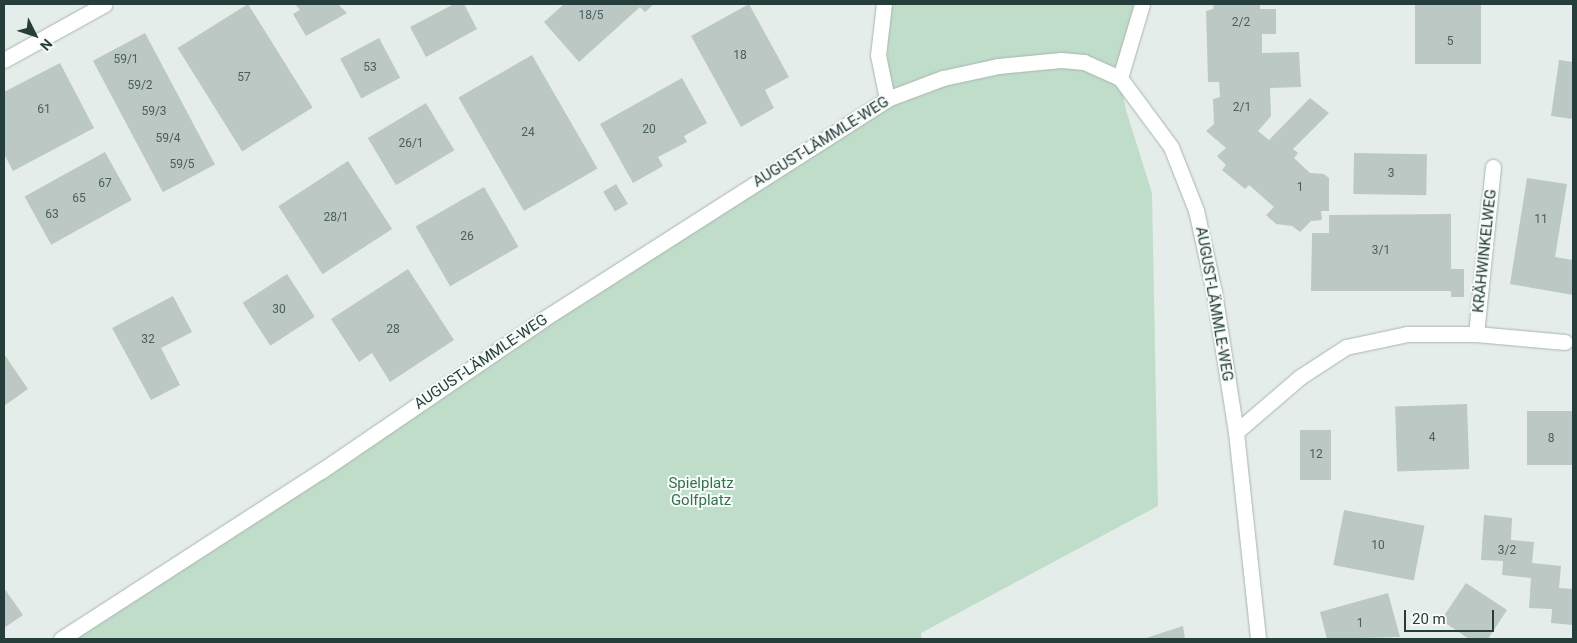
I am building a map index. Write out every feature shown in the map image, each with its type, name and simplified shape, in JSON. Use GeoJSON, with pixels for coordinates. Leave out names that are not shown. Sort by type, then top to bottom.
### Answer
{"type":"FeatureCollection","features":[{"type":"Feature","properties":{"kind":"street"},"geometry":{"type":"LineString","coordinates":[[4,60],[105,4]]}},
{"type":"Feature","properties":{"kind":"street"},"geometry":{"type":"LineString","coordinates":[[884,4],[878,54],[888,99]]}},
{"type":"Feature","properties":{"kind":"street"},"geometry":{"type":"LineString","coordinates":[[1120,78],[1142,4]]}},
{"type":"Feature","properties":{"kind":"street","name":"AUGUST-LÄMMLE-WEG"},"geometry":{"type":"LineString","coordinates":[[61,639],[321,471],[542,320],[888,99],[943,78],[1016,64],[1061,60],[1084,62],[1120,78],[1171,148],[1196,210],[1214,292],[1236,432],[1258,639]]}},
{"type":"Feature","properties":{"kind":"street","name":"KRÄHWINKELWEG"},"geometry":{"type":"LineString","coordinates":[[1476,334],[1493,168]]}},
{"type":"Feature","properties":{"kind":"street","name":"KRÄHWINKELWEG"},"geometry":{"type":"LineString","coordinates":[[1236,432],[1300,377],[1346,347],[1407,334],[1476,334],[1565,342]]}},
{"type":"Feature","properties":{"kind":"green space","name":"Spielplatz Golfplatz"},"geometry":{"type":"Polygon","coordinates":[[[888,4],[1142,4],[1120,78],[1126,110],[1152,193],[1158,506],[921,633],[922,639],[61,639],[887,99],[888,4]]]}},
{"type":"Feature","properties":{"kind":"building"},"geometry":{"type":"Polygon","coordinates":[[[248,4],[313,107],[242,151],[178,48],[248,4]]]}},
{"type":"Feature","properties":{"kind":"building"},"geometry":{"type":"Polygon","coordinates":[[[295,4],[338,4],[347,13],[306,36],[293,14],[300,10],[295,4]]]}},
{"type":"Feature","properties":{"kind":"building"},"geometry":{"type":"Polygon","coordinates":[[[454,4],[464,4],[477,29],[426,57],[410,27],[454,4]]]}},
{"type":"Feature","properties":{"kind":"building"},"geometry":{"type":"Polygon","coordinates":[[[564,4],[654,4],[645,12],[640,7],[579,62],[544,22],[564,4]]]}},
{"type":"Feature","properties":{"kind":"building"},"geometry":{"type":"Polygon","coordinates":[[[749,4],[789,77],[765,90],[774,108],[741,127],[691,36],[749,4]]]}},
{"type":"Feature","properties":{"kind":"building"},"geometry":{"type":"Polygon","coordinates":[[[1214,4],[1260,4],[1260,9],[1276,9],[1276,34],[1262,34],[1262,53],[1299,52],[1301,87],[1270,88],[1271,116],[1258,131],[1269,140],[1310,98],[1329,113],[1293,149],[1298,153],[1294,158],[1310,173],[1324,174],[1329,178],[1329,211],[1321,211],[1322,220],[1311,221],[1300,232],[1292,226],[1276,224],[1266,215],[1274,207],[1249,185],[1245,189],[1222,170],[1226,165],[1217,156],[1226,148],[1206,131],[1214,124],[1213,99],[1220,97],[1219,82],[1208,82],[1206,11],[1213,9],[1214,4]]]}},
{"type":"Feature","properties":{"kind":"building"},"geometry":{"type":"Polygon","coordinates":[[[1415,4],[1481,4],[1481,64],[1415,64],[1415,4]]]}},
{"type":"Feature","properties":{"kind":"building"},"geometry":{"type":"Polygon","coordinates":[[[145,33],[215,165],[163,192],[93,61],[145,33]]]}},
{"type":"Feature","properties":{"kind":"building"},"geometry":{"type":"Polygon","coordinates":[[[379,38],[400,78],[361,98],[340,59],[379,38]]]}},
{"type":"Feature","properties":{"kind":"building"},"geometry":{"type":"Polygon","coordinates":[[[532,55],[598,168],[524,211],[458,98],[532,55]]]}},
{"type":"Feature","properties":{"kind":"building"},"geometry":{"type":"Polygon","coordinates":[[[1559,60],[1573,62],[1573,119],[1551,116],[1559,60]]]}},
{"type":"Feature","properties":{"kind":"building"},"geometry":{"type":"Polygon","coordinates":[[[60,63],[94,128],[13,171],[4,154],[4,92],[60,63]]]}},
{"type":"Feature","properties":{"kind":"building"},"geometry":{"type":"Polygon","coordinates":[[[682,78],[707,123],[684,136],[687,142],[658,157],[663,166],[633,183],[600,124],[682,78]]]}},
{"type":"Feature","properties":{"kind":"building"},"geometry":{"type":"Polygon","coordinates":[[[426,103],[454,150],[396,185],[368,138],[426,103]]]}},
{"type":"Feature","properties":{"kind":"building"},"geometry":{"type":"Polygon","coordinates":[[[105,152],[132,200],[51,245],[25,197],[105,152]]]}},
{"type":"Feature","properties":{"kind":"building"},"geometry":{"type":"Polygon","coordinates":[[[1354,153],[1427,154],[1426,195],[1353,194],[1354,153]]]}},
{"type":"Feature","properties":{"kind":"building"},"geometry":{"type":"Polygon","coordinates":[[[348,161],[392,229],[323,274],[278,206],[348,161]]]}},
{"type":"Feature","properties":{"kind":"building"},"geometry":{"type":"Polygon","coordinates":[[[1527,178],[1567,184],[1555,257],[1573,260],[1573,295],[1510,284],[1527,178]]]}},
{"type":"Feature","properties":{"kind":"building"},"geometry":{"type":"Polygon","coordinates":[[[616,184],[628,204],[615,211],[603,192],[616,184]]]}},
{"type":"Feature","properties":{"kind":"building"},"geometry":{"type":"Polygon","coordinates":[[[484,187],[518,247],[450,286],[416,227],[484,187]]]}},
{"type":"Feature","properties":{"kind":"building"},"geometry":{"type":"Polygon","coordinates":[[[1451,214],[1451,269],[1464,269],[1464,297],[1451,297],[1451,291],[1311,291],[1312,233],[1329,233],[1329,215],[1451,214]]]}},
{"type":"Feature","properties":{"kind":"building"},"geometry":{"type":"Polygon","coordinates":[[[408,269],[454,340],[390,382],[372,353],[359,362],[331,319],[408,269]]]}},
{"type":"Feature","properties":{"kind":"building"},"geometry":{"type":"Polygon","coordinates":[[[287,274],[315,317],[270,346],[243,303],[287,274]]]}},
{"type":"Feature","properties":{"kind":"building"},"geometry":{"type":"Polygon","coordinates":[[[173,296],[192,332],[161,348],[180,385],[151,400],[112,328],[173,296]]]}},
{"type":"Feature","properties":{"kind":"building"},"geometry":{"type":"Polygon","coordinates":[[[4,354],[28,389],[4,406],[4,354]]]}},
{"type":"Feature","properties":{"kind":"building"},"geometry":{"type":"Polygon","coordinates":[[[1467,404],[1469,469],[1397,471],[1395,407],[1467,404]]]}},
{"type":"Feature","properties":{"kind":"building"},"geometry":{"type":"Polygon","coordinates":[[[1527,411],[1573,411],[1573,465],[1527,465],[1527,411]]]}},
{"type":"Feature","properties":{"kind":"building"},"geometry":{"type":"Polygon","coordinates":[[[1300,430],[1331,430],[1331,480],[1300,480],[1300,430]]]}},
{"type":"Feature","properties":{"kind":"building"},"geometry":{"type":"Polygon","coordinates":[[[1344,510],[1424,526],[1414,581],[1333,565],[1344,510]]]}},
{"type":"Feature","properties":{"kind":"building"},"geometry":{"type":"Polygon","coordinates":[[[1484,515],[1512,518],[1511,540],[1534,542],[1532,563],[1561,566],[1559,588],[1573,589],[1573,625],[1551,623],[1552,609],[1529,608],[1531,578],[1502,575],[1503,561],[1481,560],[1484,515]]]}},
{"type":"Feature","properties":{"kind":"building"},"geometry":{"type":"Polygon","coordinates":[[[1466,583],[1507,610],[1488,639],[1469,639],[1441,620],[1466,583]]]}},
{"type":"Feature","properties":{"kind":"building"},"geometry":{"type":"Polygon","coordinates":[[[4,588],[23,615],[4,628],[4,588]]]}},
{"type":"Feature","properties":{"kind":"building"},"geometry":{"type":"Polygon","coordinates":[[[1388,593],[1400,637],[1327,639],[1320,612],[1388,593]]]}},
{"type":"Feature","properties":{"kind":"building"},"geometry":{"type":"Polygon","coordinates":[[[1183,626],[1185,639],[1143,639],[1183,626]]]}}]}
